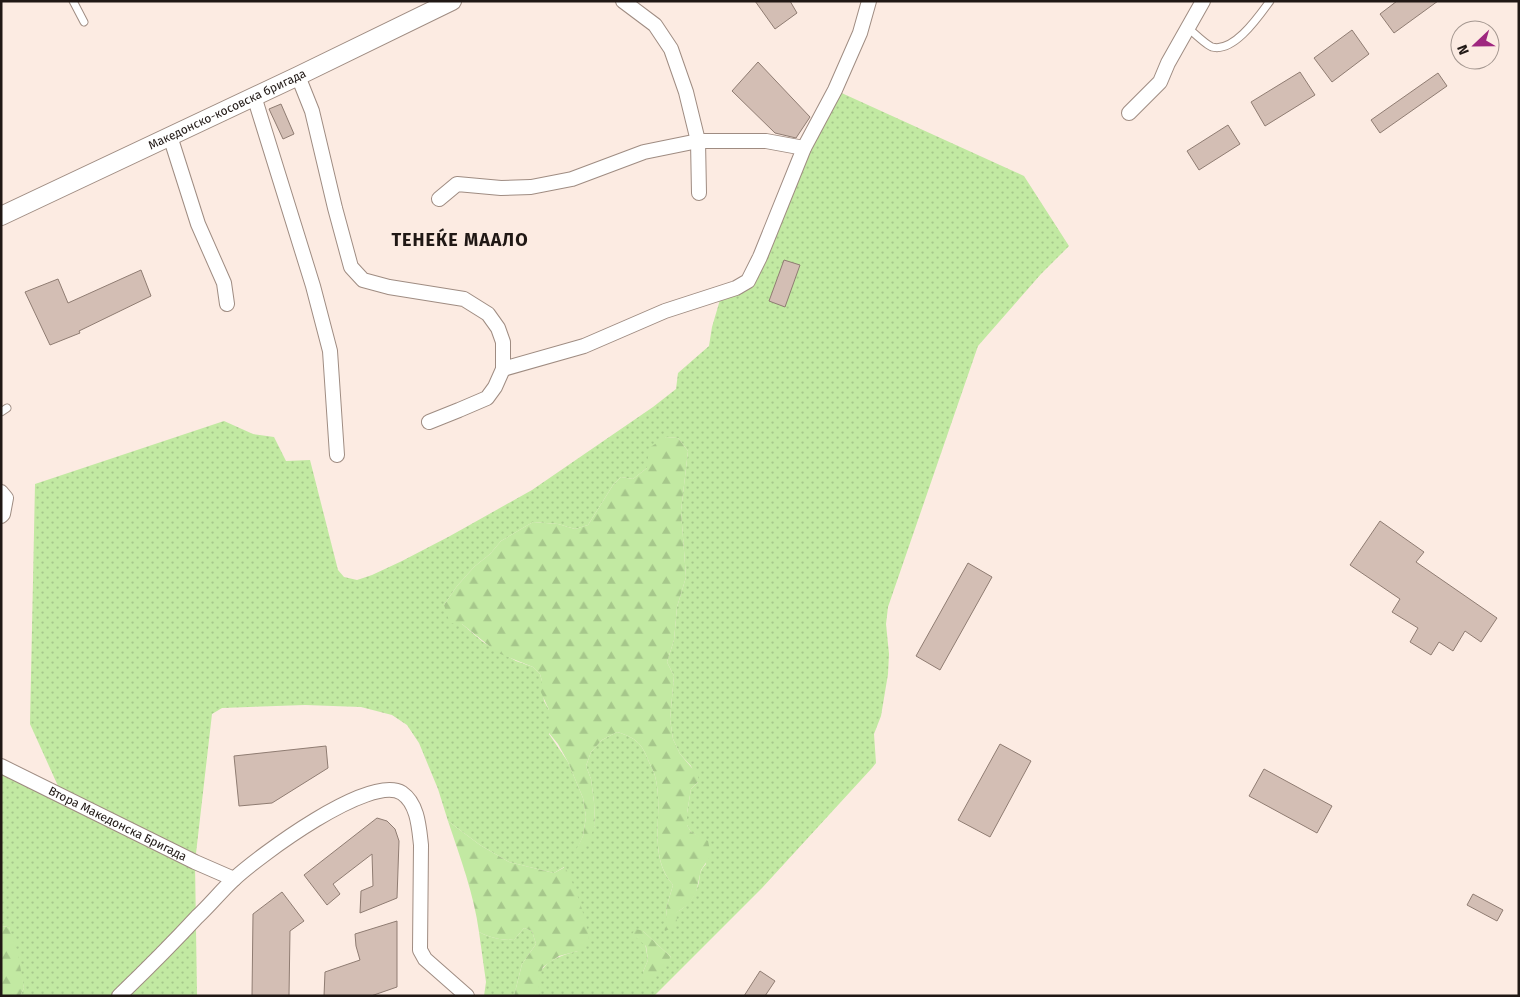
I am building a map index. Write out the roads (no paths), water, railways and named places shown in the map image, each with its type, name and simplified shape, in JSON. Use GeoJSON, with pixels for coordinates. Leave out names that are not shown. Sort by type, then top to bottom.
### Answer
{"type":"FeatureCollection","features":[{"type":"Feature","properties":{"kind":"street","name":"Македонско-косовска бригада"},"geometry":{"type":"LineString","coordinates":[[1,216],[452,1]]}},
{"type":"Feature","properties":{"kind":"street"},"geometry":{"type":"LineString","coordinates":[[623,1],[655,25],[671,49],[686,92],[698,141],[699,193]]}},
{"type":"Feature","properties":{"kind":"street"},"geometry":{"type":"LineString","coordinates":[[503,369],[584,346],[665,311],[742,286],[748,281],[760,258],[804,148],[835,90],[860,33],[869,1]]}},
{"type":"Feature","properties":{"kind":"street"},"geometry":{"type":"LineString","coordinates":[[1129,113],[1160,82],[1168,63],[1203,1]]}},
{"type":"Feature","properties":{"kind":"street"},"geometry":{"type":"LineString","coordinates":[[298,76],[312,111],[351,267],[363,280],[389,287],[464,299],[488,314],[498,328],[503,342],[503,369],[495,387],[487,398],[429,422]]}},
{"type":"Feature","properties":{"kind":"street"},"geometry":{"type":"LineString","coordinates":[[254,96],[313,286],[330,351],[336,455]]}},
{"type":"Feature","properties":{"kind":"street"},"geometry":{"type":"LineString","coordinates":[[170,136],[198,224],[224,283],[227,304]]}},
{"type":"Feature","properties":{"kind":"street"},"geometry":{"type":"LineString","coordinates":[[439,199],[457,184],[501,188],[531,187],[572,179],[644,152],[698,141],[766,140],[804,148]]}},
{"type":"Feature","properties":{"kind":"street"},"geometry":{"type":"LineString","coordinates":[[1,492],[6,498],[1,516]]}},
{"type":"Feature","properties":{"kind":"street","name":"Втора Македонска Бригада"},"geometry":{"type":"LineString","coordinates":[[1,766],[195,862],[234,879]]}},
{"type":"Feature","properties":{"kind":"street"},"geometry":{"type":"LineString","coordinates":[[120,996],[234,879],[296,832],[348,802],[381,790],[400,792],[407,798],[413,806],[419,829],[420,950],[425,959],[467,996]]}},
{"type":"Feature","properties":{"kind":"lane"},"geometry":{"type":"LineString","coordinates":[[72,1],[84,22]]}},
{"type":"Feature","properties":{"kind":"lane"},"geometry":{"type":"LineString","coordinates":[[1188,28],[1211,47],[1225,47],[1239,38],[1270,1]]}},
{"type":"Feature","properties":{"kind":"district","name":"ТЕНЕЌЕ МААЛО"},"geometry":{"type":"Point","coordinates":[460,240]}}]}
